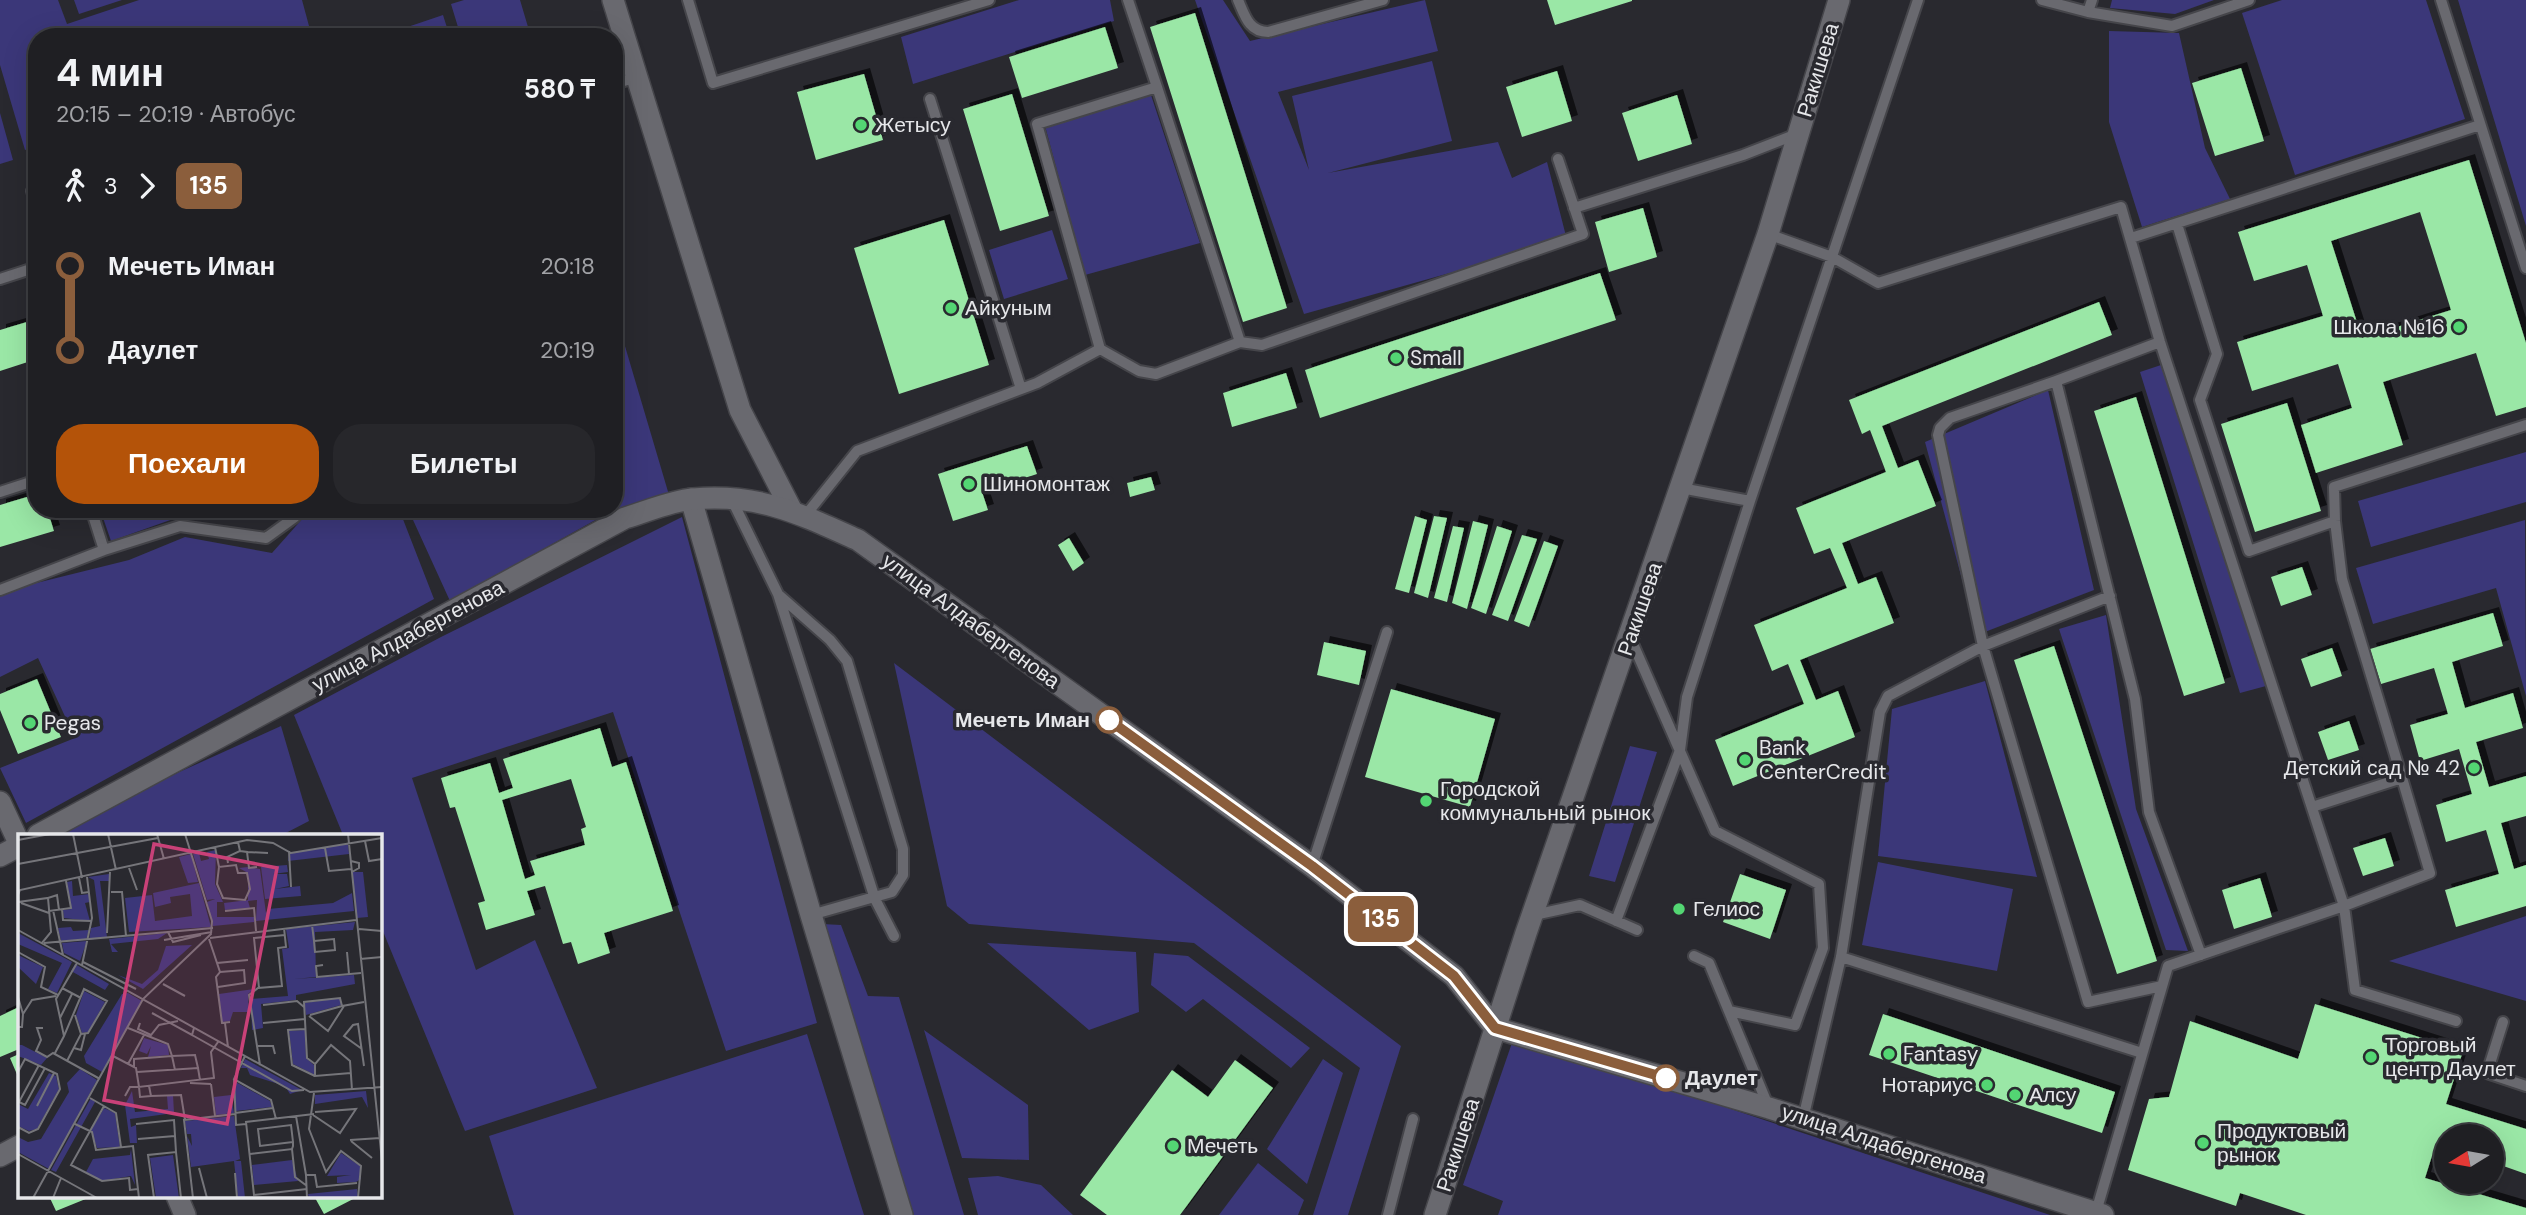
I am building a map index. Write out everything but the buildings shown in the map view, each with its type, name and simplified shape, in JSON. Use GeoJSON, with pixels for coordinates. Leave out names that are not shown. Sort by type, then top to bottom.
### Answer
{"type":"FeatureCollection","features":[{"type":"Feature","properties":{"kind":"street"},"geometry":{"type":"LineString","coordinates":[[613,0],[622,28]]}},
{"type":"Feature","properties":{"kind":"street","name":"Ракишева"},"geometry":{"type":"LineString","coordinates":[[1435,1215],[1495,1028],[1768,234],[1839,0]]}},
{"type":"Feature","properties":{"kind":"street"},"geometry":{"type":"LineString","coordinates":[[623,32],[740,410],[798,513]]}},
{"type":"Feature","properties":{"kind":"street"},"geometry":{"type":"LineString","coordinates":[[691,499],[811,915],[902,1215]]}},
{"type":"Feature","properties":{"kind":"street","name":"улица Алдабергенова"},"geometry":{"type":"LineString","coordinates":[[40,834],[625,518],[691,499],[751,500],[798,513],[858,540],[1312,866],[1454,976],[1495,1028],[1769,1108],[2099,1214]]}},
{"type":"Feature","properties":{"kind":"street"},"geometry":{"type":"LineString","coordinates":[[0,802],[18,842]]}},
{"type":"Feature","properties":{"kind":"street"},"geometry":{"type":"LineString","coordinates":[[0,856],[18,845]]}},
{"type":"Feature","properties":{"kind":"street"},"geometry":{"type":"LineString","coordinates":[[0,1156],[18,1147]]}},
{"type":"Feature","properties":{"kind":"street"},"geometry":{"type":"LineString","coordinates":[[178,1198],[185,1215]]}},
{"type":"Feature","properties":{"kind":"lane"},"geometry":{"type":"LineString","coordinates":[[688,0],[713,83],[989,0]]}},
{"type":"Feature","properties":{"kind":"lane"},"geometry":{"type":"LineString","coordinates":[[1128,0],[1240,342]]}},
{"type":"Feature","properties":{"kind":"lane"},"geometry":{"type":"LineString","coordinates":[[1238,0],[1251,26],[1259,32],[1269,32],[1383,0]]}},
{"type":"Feature","properties":{"kind":"lane"},"geometry":{"type":"LineString","coordinates":[[1616,921],[1680,750],[1687,696],[1918,0]]}},
{"type":"Feature","properties":{"kind":"lane"},"geometry":{"type":"LineString","coordinates":[[2042,0],[2088,12],[2172,26],[2249,0]]}},
{"type":"Feature","properties":{"kind":"lane"},"geometry":{"type":"LineString","coordinates":[[2088,12],[2092,0]]}},
{"type":"Feature","properties":{"kind":"lane"},"geometry":{"type":"LineString","coordinates":[[2441,0],[2526,268]]}},
{"type":"Feature","properties":{"kind":"lane"},"geometry":{"type":"LineString","coordinates":[[623,81],[637,77]]}},
{"type":"Feature","properties":{"kind":"lane"},"geometry":{"type":"LineString","coordinates":[[1157,87],[1037,124],[1100,349],[1139,372],[1156,374],[1170,370],[1240,342],[1262,345],[1583,234],[1558,159]]}},
{"type":"Feature","properties":{"kind":"lane"},"geometry":{"type":"LineString","coordinates":[[930,99],[1021,389]]}},
{"type":"Feature","properties":{"kind":"lane"},"geometry":{"type":"LineString","coordinates":[[2131,238],[2480,125]]}},
{"type":"Feature","properties":{"kind":"lane"},"geometry":{"type":"LineString","coordinates":[[1574,208],[1742,155],[1799,133]]}},
{"type":"Feature","properties":{"kind":"lane"},"geometry":{"type":"LineString","coordinates":[[1768,234],[1832,257],[1878,283],[2121,207],[2160,342],[2344,906],[2355,990],[2456,1021]]}},
{"type":"Feature","properties":{"kind":"lane"},"geometry":{"type":"LineString","coordinates":[[2176,224],[2217,354],[2200,400],[2249,551],[2335,521]]}},
{"type":"Feature","properties":{"kind":"lane"},"geometry":{"type":"LineString","coordinates":[[0,279],[28,270]]}},
{"type":"Feature","properties":{"kind":"lane"},"geometry":{"type":"LineString","coordinates":[[2160,342],[1950,418],[1940,428],[1938,435],[1983,646],[2088,1002],[2162,986]]}},
{"type":"Feature","properties":{"kind":"lane"},"geometry":{"type":"LineString","coordinates":[[798,513],[858,451],[1037,383],[1100,349]]}},
{"type":"Feature","properties":{"kind":"lane"},"geometry":{"type":"LineString","coordinates":[[2056,381],[2135,699],[2149,812],[2201,955]]}},
{"type":"Feature","properties":{"kind":"lane"},"geometry":{"type":"LineString","coordinates":[[2099,1214],[2168,966],[2344,906],[2430,873],[2342,579],[2334,487],[2526,425]]}},
{"type":"Feature","properties":{"kind":"lane"},"geometry":{"type":"LineString","coordinates":[[0,492],[28,483]]}},
{"type":"Feature","properties":{"kind":"lane"},"geometry":{"type":"LineString","coordinates":[[1681,488],[1750,501]]}},
{"type":"Feature","properties":{"kind":"lane"},"geometry":{"type":"LineString","coordinates":[[732,500],[778,594],[875,899],[894,936]]}},
{"type":"Feature","properties":{"kind":"lane"},"geometry":{"type":"LineString","coordinates":[[94,518],[104,551]]}},
{"type":"Feature","properties":{"kind":"lane"},"geometry":{"type":"LineString","coordinates":[[0,590],[180,526],[266,538],[294,518]]}},
{"type":"Feature","properties":{"kind":"lane"},"geometry":{"type":"LineString","coordinates":[[778,594],[841,650],[852,672],[903,849],[904,867],[900,882],[892,892],[811,915]]}},
{"type":"Feature","properties":{"kind":"lane"},"geometry":{"type":"LineString","coordinates":[[1803,1119],[1841,957],[1880,712],[1888,696],[1983,646],[2110,596]]}},
{"type":"Feature","properties":{"kind":"lane"},"geometry":{"type":"LineString","coordinates":[[1312,866],[1387,632]]}},
{"type":"Feature","properties":{"kind":"lane"},"geometry":{"type":"LineString","coordinates":[[1630,637],[1715,831],[1819,884],[1823,948],[1795,1025],[1729,1011]]}},
{"type":"Feature","properties":{"kind":"lane"},"geometry":{"type":"LineString","coordinates":[[2312,807],[2402,778]]}},
{"type":"Feature","properties":{"kind":"lane"},"geometry":{"type":"LineString","coordinates":[[1534,915],[1580,905],[1637,930]]}},
{"type":"Feature","properties":{"kind":"lane"},"geometry":{"type":"LineString","coordinates":[[1694,956],[1709,962],[1769,1108]]}},
{"type":"Feature","properties":{"kind":"lane"},"geometry":{"type":"LineString","coordinates":[[1841,957],[2142,1053]]}},
{"type":"Feature","properties":{"kind":"lane"},"geometry":{"type":"LineString","coordinates":[[2503,1022],[2487,1073],[2526,1086]]}},
{"type":"Feature","properties":{"kind":"lane"},"geometry":{"type":"LineString","coordinates":[[1388,1215],[1413,1119]]}},
{"type":"Feature","properties":{"kind":"shaded area"},"geometry":{"type":"Polygon","coordinates":[[[0,0],[58,0],[67,24],[139,0],[302,0],[310,28],[28,28],[28,149],[25,150],[0,65],[0,0]]]}},
{"type":"Feature","properties":{"kind":"shaded area"},"geometry":{"type":"Polygon","coordinates":[[[74,0],[122,0],[79,14],[74,0]]]}},
{"type":"Feature","properties":{"kind":"shaded area"},"geometry":{"type":"Polygon","coordinates":[[[464,0],[520,0],[528,28],[458,28],[451,4],[464,0]]]}},
{"type":"Feature","properties":{"kind":"shaded area"},"geometry":{"type":"Polygon","coordinates":[[[1019,0],[1110,0],[1114,21],[913,84],[901,37],[1019,0]]]}},
{"type":"Feature","properties":{"kind":"shaded area"},"geometry":{"type":"Polygon","coordinates":[[[1195,0],[1223,0],[1250,41],[1425,0],[1438,51],[1278,92],[1309,170],[1292,96],[1432,61],[1452,141],[1328,173],[1498,142],[1512,178],[1547,162],[1567,240],[1304,314],[1195,0]]]}},
{"type":"Feature","properties":{"kind":"shaded area"},"geometry":{"type":"Polygon","coordinates":[[[2112,0],[2214,0],[2175,14],[2110,8],[2112,0]]]}},
{"type":"Feature","properties":{"kind":"shaded area"},"geometry":{"type":"Polygon","coordinates":[[[2282,0],[2426,0],[2465,119],[2295,175],[2242,13],[2282,0]]]}},
{"type":"Feature","properties":{"kind":"shaded area"},"geometry":{"type":"Polygon","coordinates":[[[2458,0],[2526,0],[2526,226],[2458,0]]]}},
{"type":"Feature","properties":{"kind":"shaded area"},"geometry":{"type":"Polygon","coordinates":[[[443,15],[447,28],[405,28],[443,15]]]}},
{"type":"Feature","properties":{"kind":"shaded area"},"geometry":{"type":"Polygon","coordinates":[[[2109,31],[2179,33],[2205,148],[2230,199],[2142,227],[2109,122],[2109,31]]]}},
{"type":"Feature","properties":{"kind":"shaded area"},"geometry":{"type":"Polygon","coordinates":[[[1151,95],[1200,243],[1085,275],[1045,126],[1151,95]]]}},
{"type":"Feature","properties":{"kind":"shaded area"},"geometry":{"type":"Polygon","coordinates":[[[0,113],[13,160],[0,164],[0,113]]]}},
{"type":"Feature","properties":{"kind":"shaded area"},"geometry":{"type":"Polygon","coordinates":[[[1052,230],[1068,279],[1004,299],[989,250],[1052,230]]]}},
{"type":"Feature","properties":{"kind":"shaded area"},"geometry":{"type":"Polygon","coordinates":[[[623,339],[669,495],[623,509],[623,339]]]}},
{"type":"Feature","properties":{"kind":"shaded area"},"geometry":{"type":"Polygon","coordinates":[[[2164,364],[2266,686],[2240,693],[2140,372],[2164,364]]]}},
{"type":"Feature","properties":{"kind":"shaded area"},"geometry":{"type":"Polygon","coordinates":[[[2048,390],[2094,590],[1977,635],[1925,442],[2048,390]]]}},
{"type":"Feature","properties":{"kind":"shaded area"},"geometry":{"type":"Polygon","coordinates":[[[2526,452],[2526,502],[2371,547],[2358,501],[2526,452]]]}},
{"type":"Feature","properties":{"kind":"shaded area"},"geometry":{"type":"Polygon","coordinates":[[[682,517],[817,1023],[726,1051],[613,712],[412,778],[476,970],[535,940],[597,1088],[465,1131],[382,929],[382,834],[343,834],[294,715],[441,637],[682,517]]]}},
{"type":"Feature","properties":{"kind":"shaded area"},"geometry":{"type":"Polygon","coordinates":[[[103,518],[176,518],[111,541],[103,518]]]}},
{"type":"Feature","properties":{"kind":"shaded area"},"geometry":{"type":"Polygon","coordinates":[[[303,518],[402,518],[434,599],[26,823],[0,768],[75,738],[38,658],[0,677],[0,592],[129,560],[185,537],[272,553],[303,518]]]}},
{"type":"Feature","properties":{"kind":"shaded area"},"geometry":{"type":"Polygon","coordinates":[[[412,518],[599,518],[450,601],[412,518]]]}},
{"type":"Feature","properties":{"kind":"shaded area"},"geometry":{"type":"Polygon","coordinates":[[[2525,520],[2526,696],[2496,588],[2373,624],[2356,568],[2525,520]]]}},
{"type":"Feature","properties":{"kind":"shaded area"},"geometry":{"type":"Polygon","coordinates":[[[2106,615],[2136,809],[2188,951],[2166,950],[2059,629],[2106,615]]]}},
{"type":"Feature","properties":{"kind":"shaded area"},"geometry":{"type":"Polygon","coordinates":[[[894,663],[1401,1046],[1348,1215],[1313,1215],[1360,1068],[1194,943],[969,924],[947,906],[894,663]]]}},
{"type":"Feature","properties":{"kind":"shaded area"},"geometry":{"type":"Polygon","coordinates":[[[1985,681],[2037,877],[1878,856],[1892,709],[1985,681]]]}},
{"type":"Feature","properties":{"kind":"shaded area"},"geometry":{"type":"Polygon","coordinates":[[[281,726],[309,821],[284,834],[42,834],[281,726]]]}},
{"type":"Feature","properties":{"kind":"shaded area"},"geometry":{"type":"Polygon","coordinates":[[[1630,746],[1657,752],[1615,882],[1589,876],[1630,746]]]}},
{"type":"Feature","properties":{"kind":"shaded area"},"geometry":{"type":"Polygon","coordinates":[[[1878,862],[2013,889],[1997,971],[1862,945],[1878,862]]]}},
{"type":"Feature","properties":{"kind":"shaded area"},"geometry":{"type":"Polygon","coordinates":[[[2526,916],[2526,1001],[2389,961],[2526,916]]]}},
{"type":"Feature","properties":{"kind":"shaded area"},"geometry":{"type":"Polygon","coordinates":[[[822,924],[841,925],[868,996],[899,997],[964,1215],[914,1215],[822,924]]]}},
{"type":"Feature","properties":{"kind":"shaded area"},"geometry":{"type":"Polygon","coordinates":[[[987,943],[1136,952],[1139,1012],[1089,1030],[987,943]]]}},
{"type":"Feature","properties":{"kind":"shaded area"},"geometry":{"type":"Polygon","coordinates":[[[1154,953],[1188,956],[1310,1048],[1291,1068],[1203,999],[1186,1012],[1151,985],[1154,953]]]}},
{"type":"Feature","properties":{"kind":"shaded area"},"geometry":{"type":"Polygon","coordinates":[[[924,1030],[1028,1105],[1029,1160],[962,1158],[924,1030]]]}},
{"type":"Feature","properties":{"kind":"shaded area"},"geometry":{"type":"Polygon","coordinates":[[[807,1034],[864,1215],[514,1215],[489,1136],[807,1034]]]}},
{"type":"Feature","properties":{"kind":"shaded area"},"geometry":{"type":"Polygon","coordinates":[[[1514,1037],[2050,1215],[1498,1215],[1503,1201],[1463,1185],[1514,1037]]]}},
{"type":"Feature","properties":{"kind":"shaded area"},"geometry":{"type":"Polygon","coordinates":[[[1323,1059],[1343,1073],[1307,1184],[1267,1149],[1323,1059]]]}},
{"type":"Feature","properties":{"kind":"shaded area"},"geometry":{"type":"Polygon","coordinates":[[[1258,1163],[1304,1200],[1298,1215],[1219,1215],[1258,1163]]]}},
{"type":"Feature","properties":{"kind":"shaded area"},"geometry":{"type":"Polygon","coordinates":[[[998,1176],[1041,1185],[1073,1215],[978,1215],[968,1178],[998,1176]]]}},
{"type":"Feature","properties":{"kind":"bus line","name":"135"},"geometry":{"type":"LineString","coordinates":[[1109,720],[1312,866],[1454,976],[1495,1028],[1666,1078]]}},
{"type":"Feature","properties":{"kind":"place","name":"Жетысу"},"geometry":{"type":"Point","coordinates":[861,125]}},
{"type":"Feature","properties":{"kind":"place","name":"Айкуным"},"geometry":{"type":"Point","coordinates":[951,308]}},
{"type":"Feature","properties":{"kind":"place","name":"Школа №16"},"geometry":{"type":"Point","coordinates":[2459,327]}},
{"type":"Feature","properties":{"kind":"place","name":"Small"},"geometry":{"type":"Point","coordinates":[1396,358]}},
{"type":"Feature","properties":{"kind":"place","name":"Шиномонтаж"},"geometry":{"type":"Point","coordinates":[969,484]}},
{"type":"Feature","properties":{"kind":"place","name":"Мечеть Иман"},"geometry":{"type":"Point","coordinates":[1109,720]}},
{"type":"Feature","properties":{"kind":"place","name":"Pegas"},"geometry":{"type":"Point","coordinates":[30,723]}},
{"type":"Feature","properties":{"kind":"place","name":"Bank CenterCredit"},"geometry":{"type":"Point","coordinates":[1745,760]}},
{"type":"Feature","properties":{"kind":"place","name":"Детский сад № 42"},"geometry":{"type":"Point","coordinates":[2474,768]}},
{"type":"Feature","properties":{"kind":"place","name":"Городской коммунальный рынок"},"geometry":{"type":"Point","coordinates":[1426,801]}},
{"type":"Feature","properties":{"kind":"place","name":"Гелиос"},"geometry":{"type":"Point","coordinates":[1679,909]}},
{"type":"Feature","properties":{"kind":"place","name":"Fantasy"},"geometry":{"type":"Point","coordinates":[1889,1054]}},
{"type":"Feature","properties":{"kind":"place","name":"Торговый центр Даулет"},"geometry":{"type":"Point","coordinates":[2371,1057]}},
{"type":"Feature","properties":{"kind":"place","name":"Даулет"},"geometry":{"type":"Point","coordinates":[1666,1078]}},
{"type":"Feature","properties":{"kind":"place","name":"Нотариус"},"geometry":{"type":"Point","coordinates":[1987,1085]}},
{"type":"Feature","properties":{"kind":"place","name":"Алсу"},"geometry":{"type":"Point","coordinates":[2015,1095]}},
{"type":"Feature","properties":{"kind":"place","name":"Продуктовый рынок"},"geometry":{"type":"Point","coordinates":[2203,1143]}},
{"type":"Feature","properties":{"kind":"place","name":"Мечеть"},"geometry":{"type":"Point","coordinates":[1173,1146]}}]}
